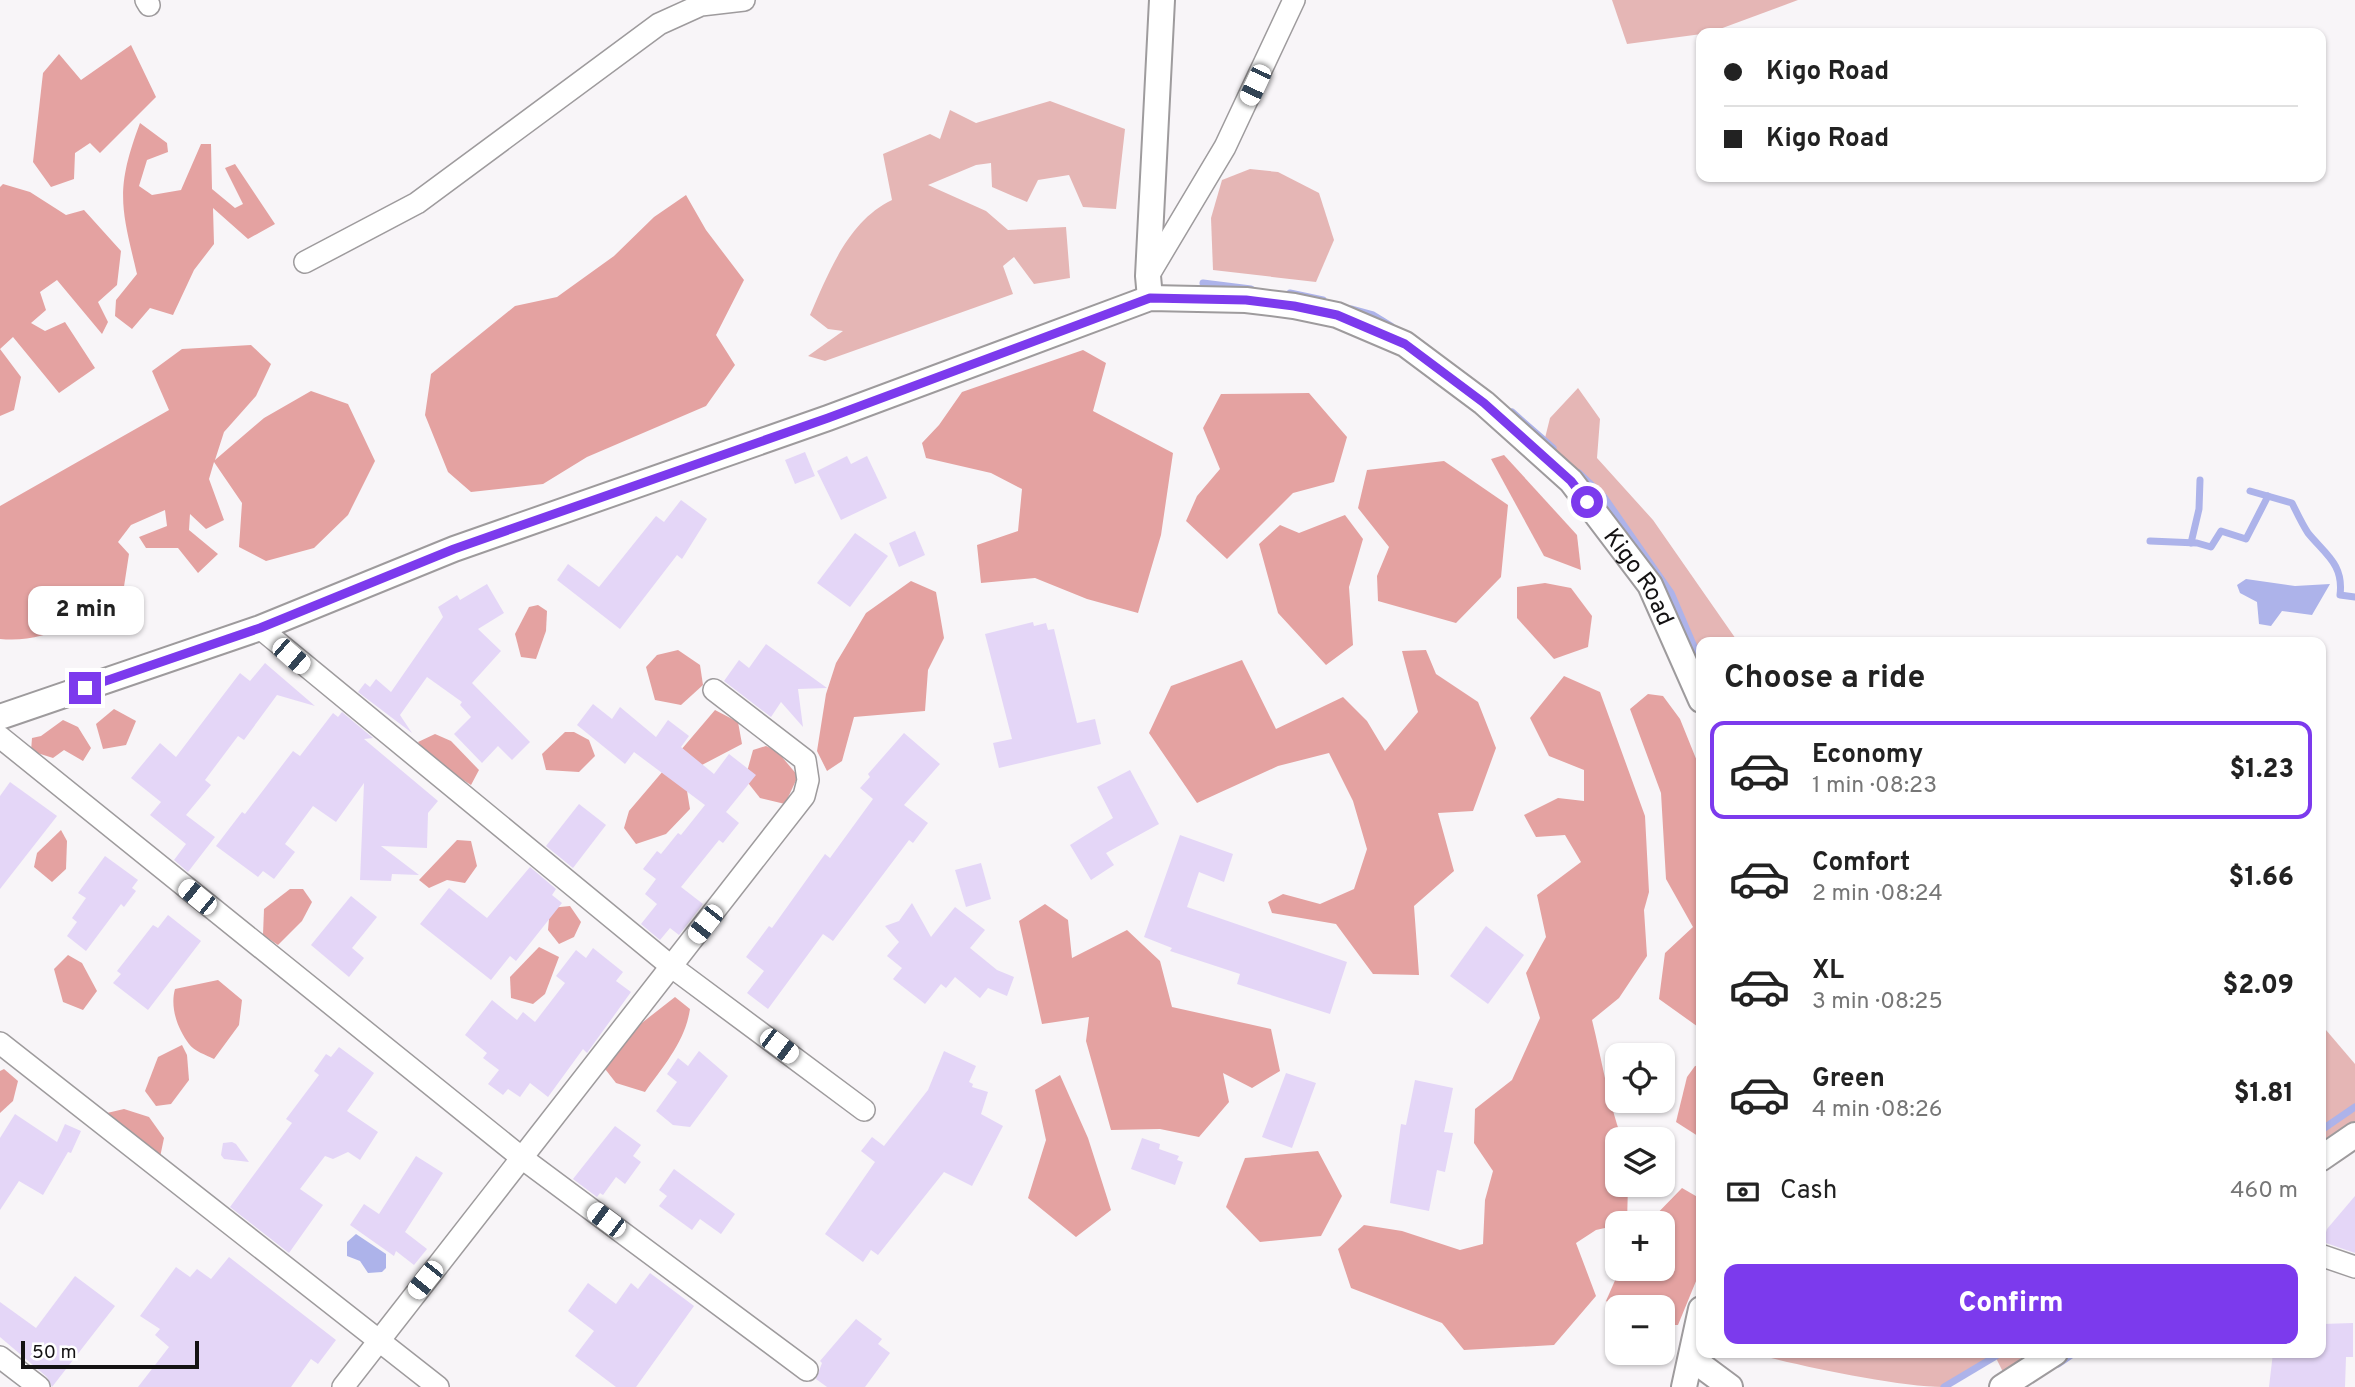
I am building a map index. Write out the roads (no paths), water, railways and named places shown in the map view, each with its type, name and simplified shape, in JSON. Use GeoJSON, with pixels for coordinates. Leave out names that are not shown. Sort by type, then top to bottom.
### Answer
{"type":"FeatureCollection","features":[{"type":"Feature","properties":{"kind":"street"},"geometry":{"type":"LineString","coordinates":[[304,262],[417,203],[659,24],[701,5],[744,0]]}},
{"type":"Feature","properties":{"kind":"street"},"geometry":{"type":"LineString","coordinates":[[1149,287],[1162,0]]}},
{"type":"Feature","properties":{"kind":"street"},"geometry":{"type":"LineString","coordinates":[[1149,287],[1224,147],[1294,0]]}},
{"type":"Feature","properties":{"kind":"street","name":"Kigo Road"},"geometry":{"type":"LineString","coordinates":[[0,717],[260,628],[454,549],[828,418],[1149,287],[1294,306],[1337,315],[1405,344],[1484,403],[1571,481],[1650,585],[1696,689]]}},
{"type":"Feature","properties":{"kind":"street"},"geometry":{"type":"LineString","coordinates":[[260,628],[672,967],[864,1110]]}},
{"type":"Feature","properties":{"kind":"street"},"geometry":{"type":"LineString","coordinates":[[343,1387],[376,1341],[804,796],[808,780],[805,760],[714,690]]}},
{"type":"Feature","properties":{"kind":"street"},"geometry":{"type":"LineString","coordinates":[[0,737],[522,1158],[807,1370]]}},
{"type":"Feature","properties":{"kind":"street"},"geometry":{"type":"LineString","coordinates":[[0,1043],[376,1341],[438,1387]]}},
{"type":"Feature","properties":{"kind":"street"},"geometry":{"type":"LineString","coordinates":[[2326,1155],[2355,1135]]}},
{"type":"Feature","properties":{"kind":"street"},"geometry":{"type":"LineString","coordinates":[[2326,1257],[2355,1267]]}},
{"type":"Feature","properties":{"kind":"street"},"geometry":{"type":"LineString","coordinates":[[1684,1387],[1696,1331]]}},
{"type":"Feature","properties":{"kind":"street"},"geometry":{"type":"LineString","coordinates":[[0,1357],[39,1387]]}},
{"type":"Feature","properties":{"kind":"street"},"geometry":{"type":"LineString","coordinates":[[1690,1358],[1730,1387]]}},
{"type":"Feature","properties":{"kind":"street"},"geometry":{"type":"LineString","coordinates":[[2002,1387],[2048,1358]]}},
{"type":"Feature","properties":{"kind":"water"},"geometry":{"type":"Polygon","coordinates":[[[2246,579],[2295,586],[2330,584],[2312,615],[2282,611],[2271,626],[2259,624],[2257,602],[2240,593],[2237,585],[2246,579]]]}},
{"type":"Feature","properties":{"kind":"water"},"geometry":{"type":"Polygon","coordinates":[[[356,1234],[386,1254],[386,1268],[382,1272],[368,1273],[360,1261],[347,1256],[347,1242],[356,1234]]]}},
{"type":"Feature","properties":{"kind":"waterway"},"geometry":{"type":"LineString","coordinates":[[1203,283],[1251,289]]}},
{"type":"Feature","properties":{"kind":"waterway"},"geometry":{"type":"LineString","coordinates":[[1290,293],[1323,300]]}},
{"type":"Feature","properties":{"kind":"waterway"},"geometry":{"type":"LineString","coordinates":[[1351,309],[1373,315],[1391,326]]}},
{"type":"Feature","properties":{"kind":"waterway"},"geometry":{"type":"LineString","coordinates":[[1512,412],[1553,448]]}},
{"type":"Feature","properties":{"kind":"waterway"},"geometry":{"type":"LineString","coordinates":[[1579,473],[1604,497],[1671,593],[1696,651]]}},
{"type":"Feature","properties":{"kind":"waterway"},"geometry":{"type":"LineString","coordinates":[[2191,543],[2199,509],[2200,480]]}},
{"type":"Feature","properties":{"kind":"waterway"},"geometry":{"type":"LineString","coordinates":[[2250,491],[2292,503],[2308,533],[2336,567],[2340,595],[2355,597]]}},
{"type":"Feature","properties":{"kind":"waterway"},"geometry":{"type":"LineString","coordinates":[[2150,541],[2197,543],[2211,547],[2221,531],[2246,539],[2268,496]]}},
{"type":"Feature","properties":{"kind":"waterway"},"geometry":{"type":"LineString","coordinates":[[2326,1127],[2355,1107]]}},
{"type":"Feature","properties":{"kind":"waterway"},"geometry":{"type":"LineString","coordinates":[[1944,1387],[1993,1358]]}},
{"type":"Feature","properties":{"kind":"waterway"},"geometry":{"type":"LineString","coordinates":[[2058,1364],[2067,1358]]}}]}
